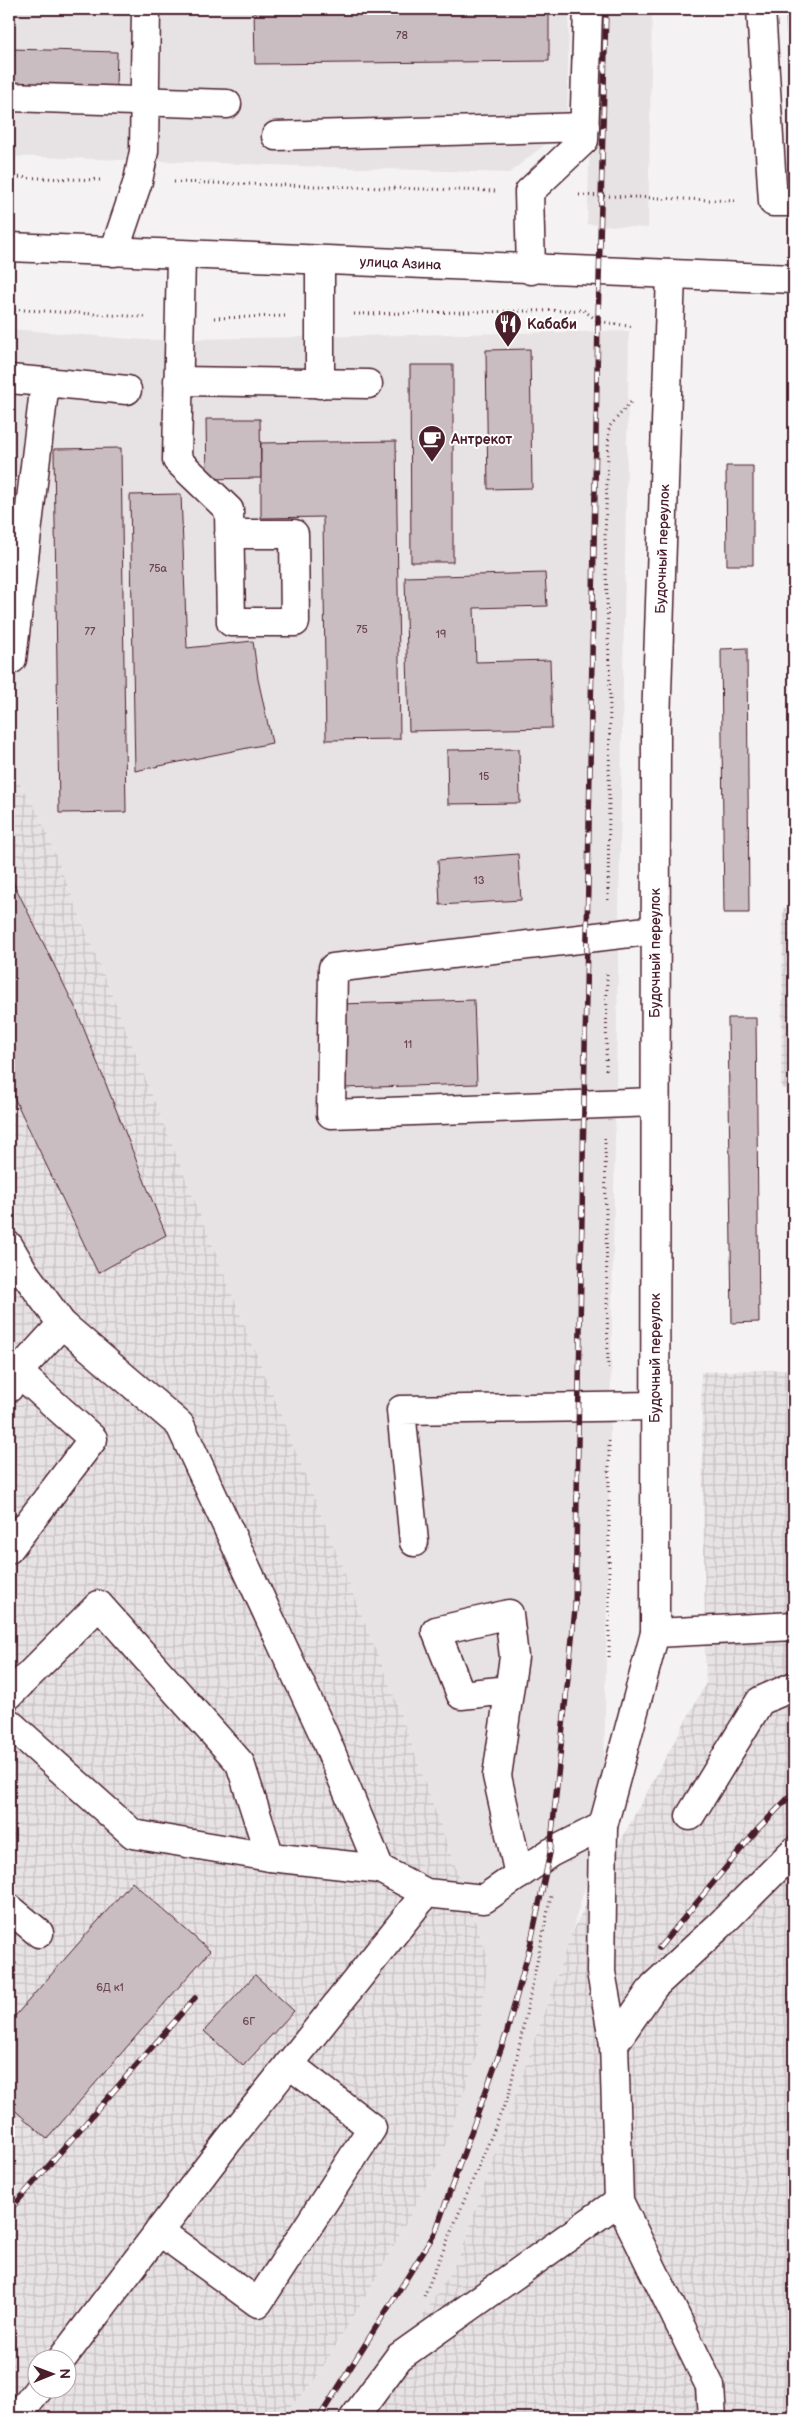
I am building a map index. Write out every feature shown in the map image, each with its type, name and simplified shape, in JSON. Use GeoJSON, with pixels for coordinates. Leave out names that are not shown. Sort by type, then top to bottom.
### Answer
{"type":"FeatureCollection","features":[{"type":"Feature","properties":{"kind":"street"},"geometry":{"type":"LineString","coordinates":[[114,252],[138,181],[144,150],[146,9]]}},
{"type":"Feature","properties":{"kind":"street"},"geometry":{"type":"LineString","coordinates":[[531,270],[528,192],[584,140],[588,9]]}},
{"type":"Feature","properties":{"kind":"street"},"geometry":{"type":"LineString","coordinates":[[761,9],[784,202]]}},
{"type":"Feature","properties":{"kind":"street"},"geometry":{"type":"LineString","coordinates":[[9,97],[227,104]]}},
{"type":"Feature","properties":{"kind":"street"},"geometry":{"type":"LineString","coordinates":[[276,136],[585,127]]}},
{"type":"Feature","properties":{"kind":"street","name":"улица Азина"},"geometry":{"type":"LineString","coordinates":[[9,247],[531,270],[794,279]]}},
{"type":"Feature","properties":{"kind":"street"},"geometry":{"type":"LineString","coordinates":[[181,255],[177,460],[229,510],[229,534]]}},
{"type":"Feature","properties":{"kind":"street"},"geometry":{"type":"LineString","coordinates":[[320,261],[320,384]]}},
{"type":"Feature","properties":{"kind":"street","name":"Будочный переулок"},"geometry":{"type":"LineString","coordinates":[[619,2201],[614,2044],[601,1972],[603,1826],[655,1633],[656,723],[671,274]]}},
{"type":"Feature","properties":{"kind":"street"},"geometry":{"type":"LineString","coordinates":[[9,379],[127,390]]}},
{"type":"Feature","properties":{"kind":"street"},"geometry":{"type":"LineString","coordinates":[[178,381],[368,384]]}},
{"type":"Feature","properties":{"kind":"street"},"geometry":{"type":"LineString","coordinates":[[9,658],[12,659],[45,382]]}},
{"type":"Feature","properties":{"kind":"street"},"geometry":{"type":"LineString","coordinates":[[655,1102],[606,1102],[331,1114],[333,968],[608,934],[656,930]]}},
{"type":"Feature","properties":{"kind":"street"},"geometry":{"type":"LineString","coordinates":[[9,1246],[24,1272],[62,1324],[180,1425],[323,1733],[380,1869]]}},
{"type":"Feature","properties":{"kind":"street"},"geometry":{"type":"LineString","coordinates":[[9,1549],[93,1439],[13,1380],[62,1324]]}},
{"type":"Feature","properties":{"kind":"street"},"geometry":{"type":"LineString","coordinates":[[414,1542],[401,1410],[655,1406]]}},
{"type":"Feature","properties":{"kind":"street"},"geometry":{"type":"LineString","coordinates":[[9,1695],[99,1605],[240,1763],[270,1857]]}},
{"type":"Feature","properties":{"kind":"street"},"geometry":{"type":"LineString","coordinates":[[655,1633],[794,1626]]}},
{"type":"Feature","properties":{"kind":"street"},"geometry":{"type":"LineString","coordinates":[[690,1816],[760,1701],[794,1686]]}},
{"type":"Feature","properties":{"kind":"street"},"geometry":{"type":"LineString","coordinates":[[510,1690],[498,1776],[519,1875]]}},
{"type":"Feature","properties":{"kind":"street"},"geometry":{"type":"LineString","coordinates":[[9,1724],[133,1834],[270,1857],[380,1869],[426,1893],[484,1898],[550,1853],[603,1826]]}},
{"type":"Feature","properties":{"kind":"street"},"geometry":{"type":"LineString","coordinates":[[614,2044],[654,1986],[719,1926],[794,1851]]}},
{"type":"Feature","properties":{"kind":"street"},"geometry":{"type":"LineString","coordinates":[[69,2350],[289,2064],[426,1893]]}},
{"type":"Feature","properties":{"kind":"street"},"geometry":{"type":"LineString","coordinates":[[9,1908],[39,1933]]}},
{"type":"Feature","properties":{"kind":"street"},"geometry":{"type":"LineString","coordinates":[[159,2231],[258,2302],[372,2128],[289,2064]]}},
{"type":"Feature","properties":{"kind":"street"},"geometry":{"type":"LineString","coordinates":[[354,2418],[399,2357],[619,2201],[710,2386],[712,2418]]}},
{"type":"Feature","properties":{"kind":"street"},"geometry":{"type":"LineString","coordinates":[[16,2418],[30,2400]]}},
{"type":"Feature","properties":{"kind":"path"},"geometry":{"type":"LineString","coordinates":[[9,177],[528,192],[784,202]]}},
{"type":"Feature","properties":{"kind":"path"},"geometry":{"type":"LineString","coordinates":[[583,310],[598,321],[652,330],[669,324]]}},
{"type":"Feature","properties":{"kind":"path"},"geometry":{"type":"LineString","coordinates":[[609,1667],[606,1102],[610,692],[605,537],[609,427],[636,398]]}},
{"type":"Feature","properties":{"kind":"path"},"geometry":{"type":"LineString","coordinates":[[422,2300],[509,2094],[562,1848]]}},
{"type":"Feature","properties":{"kind":"shaded area"},"geometry":{"type":"Polygon","coordinates":[[[9,9],[569,9],[567,127],[509,173],[9,156],[9,9]]]}},
{"type":"Feature","properties":{"kind":"shaded area"},"geometry":{"type":"Polygon","coordinates":[[[595,9],[652,9],[648,228],[587,224],[595,9]]]}},
{"type":"Feature","properties":{"kind":"shaded area"},"geometry":{"type":"Polygon","coordinates":[[[9,329],[144,340],[629,331],[603,1826],[572,1931],[459,2258],[359,2418],[279,2418],[314,2382],[377,2277],[439,2162],[488,1957],[393,1693],[39,814],[9,767],[9,329]]]}},
{"type":"Feature","properties":{"kind":"shaded area"},"geometry":{"type":"Polygon","coordinates":[[[9,767],[39,814],[393,1693],[488,1957],[477,2055],[439,2162],[377,2277],[314,2382],[279,2418],[9,2418],[9,767]]]}},
{"type":"Feature","properties":{"kind":"shaded area"},"geometry":{"type":"Polygon","coordinates":[[[783,908],[794,908],[794,1088],[781,1089],[783,908]]]}},
{"type":"Feature","properties":{"kind":"shaded area"},"geometry":{"type":"Polygon","coordinates":[[[794,1369],[794,2418],[359,2418],[459,2258],[572,1931],[706,1683],[701,1372],[794,1369]]]}},
{"type":"Feature","properties":{"kind":"building"},"geometry":{"type":"Polygon","coordinates":[[[254,9],[549,9],[549,61],[255,64],[254,9]]]}},
{"type":"Feature","properties":{"kind":"building"},"geometry":{"type":"Polygon","coordinates":[[[786,9],[794,9],[794,113],[792,113],[786,9]]]}},
{"type":"Feature","properties":{"kind":"building"},"geometry":{"type":"Polygon","coordinates":[[[12,49],[117,52],[116,87],[10,83],[12,49]]]}},
{"type":"Feature","properties":{"kind":"building"},"geometry":{"type":"Polygon","coordinates":[[[530,349],[532,488],[488,489],[486,350],[530,349]]]}},
{"type":"Feature","properties":{"kind":"building","name":"Антрекот"},"geometry":{"type":"Polygon","coordinates":[[[410,365],[453,365],[453,562],[411,562],[410,365]]]}},
{"type":"Feature","properties":{"kind":"building"},"geometry":{"type":"Polygon","coordinates":[[[206,419],[260,419],[261,478],[207,479],[206,419]]]}},
{"type":"Feature","properties":{"kind":"building"},"geometry":{"type":"Polygon","coordinates":[[[396,441],[400,739],[326,740],[323,517],[261,518],[261,443],[396,441]]]}},
{"type":"Feature","properties":{"kind":"building"},"geometry":{"type":"Polygon","coordinates":[[[121,448],[126,812],[59,813],[54,449],[121,448]]]}},
{"type":"Feature","properties":{"kind":"building"},"geometry":{"type":"Polygon","coordinates":[[[726,466],[753,466],[753,565],[727,565],[726,466]]]}},
{"type":"Feature","properties":{"kind":"building"},"geometry":{"type":"Polygon","coordinates":[[[181,494],[187,648],[253,641],[258,679],[272,743],[135,771],[130,495],[181,494]]]}},
{"type":"Feature","properties":{"kind":"building"},"geometry":{"type":"Polygon","coordinates":[[[545,573],[547,606],[474,608],[476,662],[550,660],[552,728],[409,731],[405,577],[545,573]]]}},
{"type":"Feature","properties":{"kind":"building"},"geometry":{"type":"Polygon","coordinates":[[[747,648],[749,913],[724,913],[721,649],[747,648]]]}},
{"type":"Feature","properties":{"kind":"building"},"geometry":{"type":"Polygon","coordinates":[[[519,749],[520,803],[448,804],[447,750],[519,749]]]}},
{"type":"Feature","properties":{"kind":"building"},"geometry":{"type":"Polygon","coordinates":[[[518,854],[521,900],[440,905],[438,860],[518,854]]]}},
{"type":"Feature","properties":{"kind":"building"},"geometry":{"type":"Polygon","coordinates":[[[9,874],[76,1009],[166,1235],[98,1273],[9,1087],[9,874]]]}},
{"type":"Feature","properties":{"kind":"building"},"geometry":{"type":"Polygon","coordinates":[[[474,1000],[477,1084],[342,1088],[340,1004],[474,1000]]]}},
{"type":"Feature","properties":{"kind":"building"},"geometry":{"type":"Polygon","coordinates":[[[728,1018],[756,1018],[759,1322],[732,1323],[728,1018]]]}},
{"type":"Feature","properties":{"kind":"building"},"geometry":{"type":"Polygon","coordinates":[[[132,1882],[210,1951],[47,2139],[9,2105],[9,2023],[132,1882]]]}},
{"type":"Feature","properties":{"kind":"building"},"geometry":{"type":"Polygon","coordinates":[[[255,1975],[294,2011],[243,2066],[204,2031],[255,1975]]]}},
{"type":"Feature","properties":{"kind":"railway"},"geometry":{"type":"LineString","coordinates":[[319,2418],[435,2233],[507,2032],[530,1946],[550,1853],[575,1609],[598,321],[606,9]]}},
{"type":"Feature","properties":{"kind":"railway"},"geometry":{"type":"LineString","coordinates":[[659,1948],[757,1830],[794,1792]]}},
{"type":"Feature","properties":{"kind":"railway"},"geometry":{"type":"LineString","coordinates":[[9,2211],[195,1998]]}},
{"type":"Feature","properties":{"kind":"place","name":"Кабаби"},"geometry":{"type":"Point","coordinates":[508,348]}},
{"type":"Feature","properties":{"kind":"place","name":"Антрекот"},"geometry":{"type":"Point","coordinates":[432,463]}}]}
